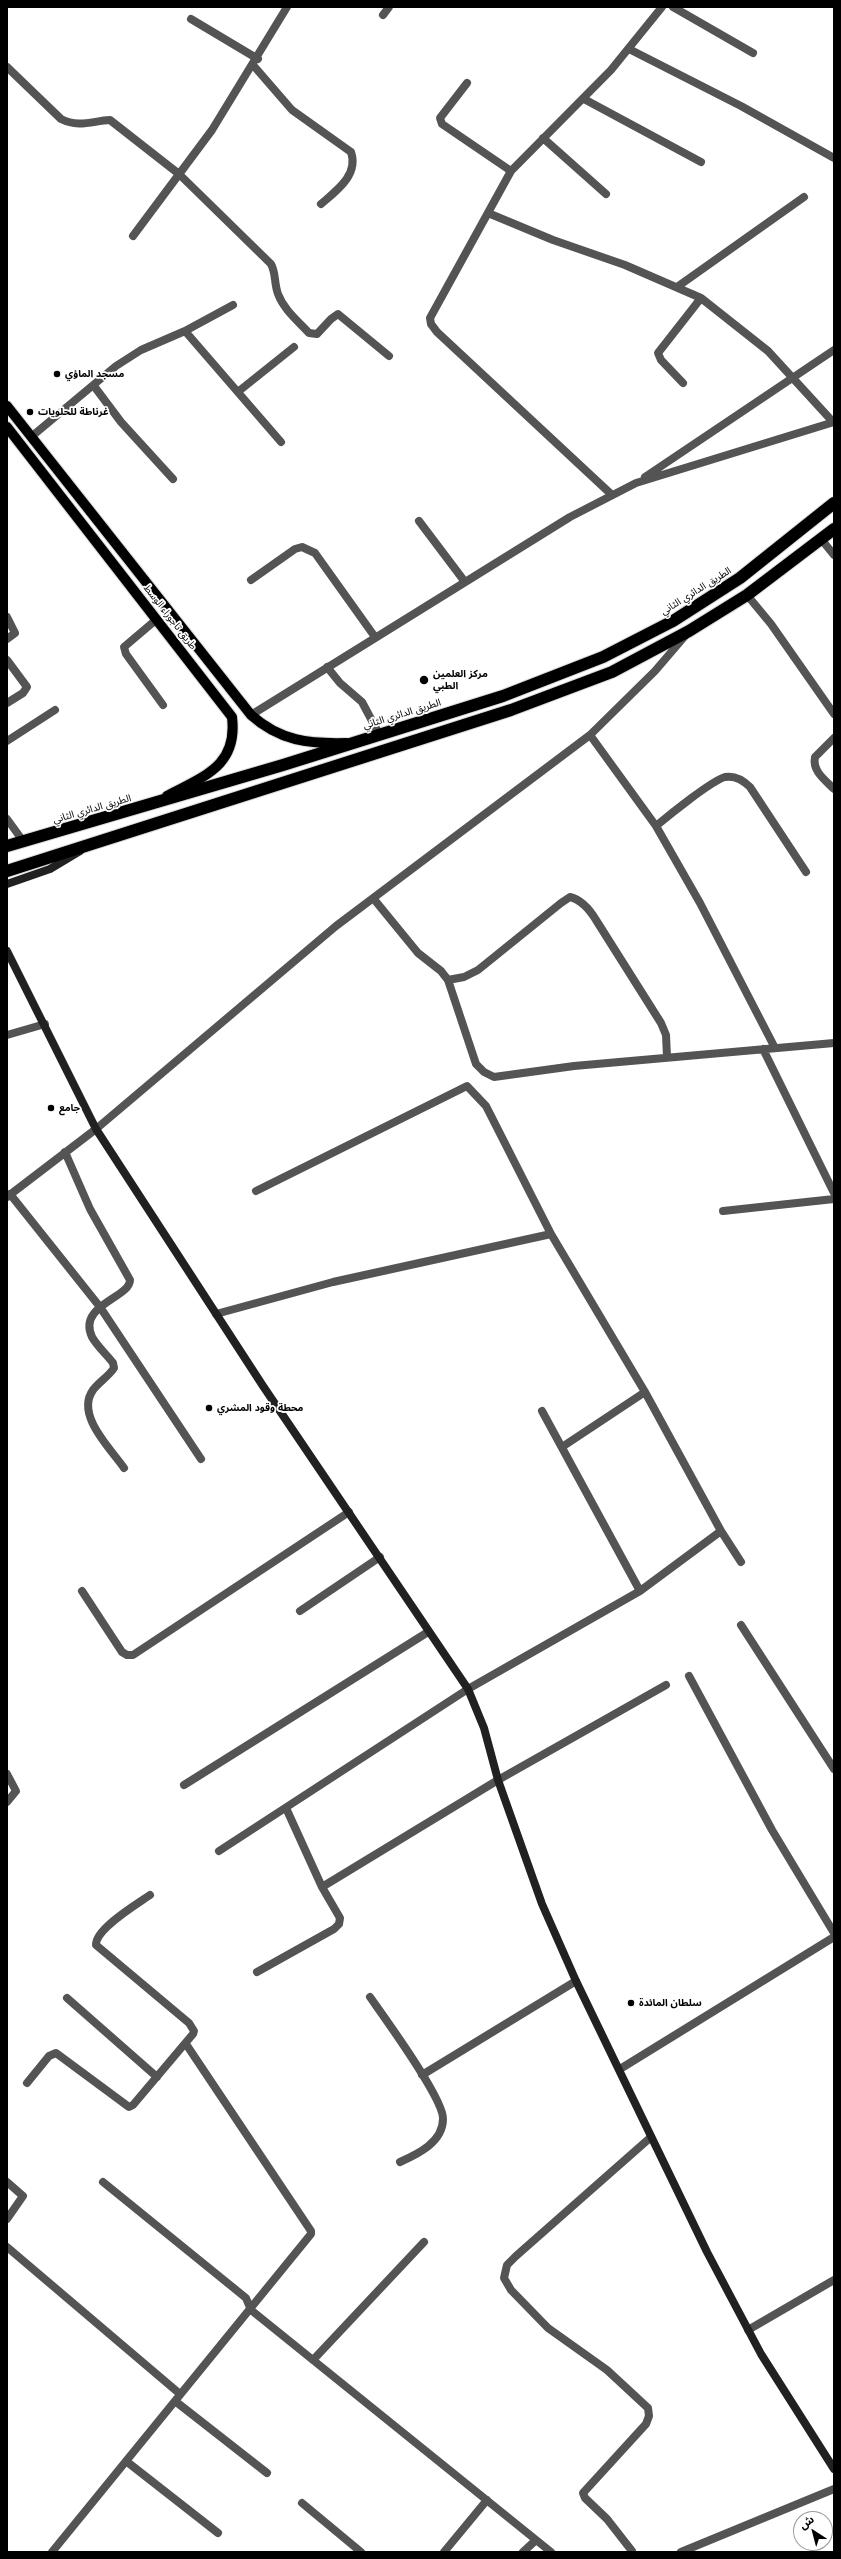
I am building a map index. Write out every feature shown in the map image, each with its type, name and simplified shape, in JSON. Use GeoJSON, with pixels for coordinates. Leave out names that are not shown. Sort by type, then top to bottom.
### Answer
{"type":"FeatureCollection","features":[{"type":"Feature","properties":{"kind":"highway","name":"الطريق الدائري الثاني"},"geometry":{"type":"LineString","coordinates":[[7,846],[23,840],[149,805],[503,696],[603,657],[673,621],[740,578],[834,503]]}},
{"type":"Feature","properties":{"kind":"highway"},"geometry":{"type":"LineString","coordinates":[[7,871],[511,710],[612,672],[689,631],[747,595],[834,529]]}},
{"type":"Feature","properties":{"kind":"main road","name":"طريق تاجوراء الوسط"},"geometry":{"type":"LineString","coordinates":[[7,406],[251,715],[274,731],[302,742],[350,743]]}},
{"type":"Feature","properties":{"kind":"main road","name":"طريق تاجوراء الوسط"},"geometry":{"type":"LineString","coordinates":[[7,427],[232,717],[234,731],[232,748],[219,764],[206,774],[149,805]]}},
{"type":"Feature","properties":{"kind":"main road"},"geometry":{"type":"LineString","coordinates":[[7,884],[50,869],[91,844]]}},
{"type":"Feature","properties":{"kind":"main road"},"geometry":{"type":"LineString","coordinates":[[7,951],[45,1024],[96,1129],[161,1232],[468,1690],[484,1728],[498,1780],[542,1904],[576,1981],[620,2069],[707,2252],[748,2330],[834,2469]]}},
{"type":"Feature","properties":{"kind":"street"},"geometry":{"type":"LineString","coordinates":[[133,236],[204,142],[238,86],[255,62],[287,7]]}},
{"type":"Feature","properties":{"kind":"street"},"geometry":{"type":"LineString","coordinates":[[383,14],[389,7]]}},
{"type":"Feature","properties":{"kind":"street"},"geometry":{"type":"LineString","coordinates":[[612,495],[431,324],[430,318],[433,309],[454,276],[511,170],[584,99],[629,49],[662,7]]}},
{"type":"Feature","properties":{"kind":"street"},"geometry":{"type":"LineString","coordinates":[[674,7],[753,53]]}},
{"type":"Feature","properties":{"kind":"street"},"geometry":{"type":"LineString","coordinates":[[191,19],[255,62],[292,110],[351,152],[354,162],[352,172],[321,204]]}},
{"type":"Feature","properties":{"kind":"street"},"geometry":{"type":"LineString","coordinates":[[629,49],[741,106],[834,158]]}},
{"type":"Feature","properties":{"kind":"street"},"geometry":{"type":"LineString","coordinates":[[7,67],[61,119],[70,124],[84,125],[110,120],[179,174],[271,264],[275,270],[278,293],[282,303],[309,333],[316,334],[331,318],[338,314],[389,356]]}},
{"type":"Feature","properties":{"kind":"street"},"geometry":{"type":"LineString","coordinates":[[467,83],[440,118],[442,124],[511,170]]}},
{"type":"Feature","properties":{"kind":"street"},"geometry":{"type":"LineString","coordinates":[[584,99],[701,162]]}},
{"type":"Feature","properties":{"kind":"street"},"geometry":{"type":"LineString","coordinates":[[544,138],[606,194]]}},
{"type":"Feature","properties":{"kind":"street"},"geometry":{"type":"LineString","coordinates":[[677,287],[804,197]]}},
{"type":"Feature","properties":{"kind":"street"},"geometry":{"type":"LineString","coordinates":[[488,213],[677,287],[701,298],[768,351],[794,377],[833,422],[636,483]]}},
{"type":"Feature","properties":{"kind":"street"},"geometry":{"type":"LineString","coordinates":[[683,383],[661,360],[658,353],[701,298]]}},
{"type":"Feature","properties":{"kind":"street"},"geometry":{"type":"LineString","coordinates":[[31,437],[94,386],[116,366],[141,350],[185,331],[233,305]]}},
{"type":"Feature","properties":{"kind":"street"},"geometry":{"type":"LineString","coordinates":[[185,331],[239,391],[281,442]]}},
{"type":"Feature","properties":{"kind":"street"},"geometry":{"type":"LineString","coordinates":[[239,391],[294,347]]}},
{"type":"Feature","properties":{"kind":"street"},"geometry":{"type":"LineString","coordinates":[[251,715],[277,701],[327,667],[570,517],[636,483],[834,350]]}},
{"type":"Feature","properties":{"kind":"street"},"geometry":{"type":"LineString","coordinates":[[94,386],[121,422],[173,480]]}},
{"type":"Feature","properties":{"kind":"street"},"geometry":{"type":"LineString","coordinates":[[419,521],[465,582]]}},
{"type":"Feature","properties":{"kind":"street"},"geometry":{"type":"LineString","coordinates":[[821,539],[834,555]]}},
{"type":"Feature","properties":{"kind":"street"},"geometry":{"type":"LineString","coordinates":[[251,580],[296,549],[302,547],[311,551],[315,553],[376,637]]}},
{"type":"Feature","properties":{"kind":"street"},"geometry":{"type":"LineString","coordinates":[[747,595],[772,624],[834,714]]}},
{"type":"Feature","properties":{"kind":"street"},"geometry":{"type":"LineString","coordinates":[[7,617],[15,630],[15,633],[7,639]]}},
{"type":"Feature","properties":{"kind":"street"},"geometry":{"type":"LineString","coordinates":[[157,619],[124,647],[126,654],[162,705]]}},
{"type":"Feature","properties":{"kind":"street"},"geometry":{"type":"LineString","coordinates":[[201,1459],[100,1307],[9,1196],[96,1129],[336,926],[590,735],[655,672],[689,631]]}},
{"type":"Feature","properties":{"kind":"street"},"geometry":{"type":"LineString","coordinates":[[7,660],[27,688],[23,693],[7,703]]}},
{"type":"Feature","properties":{"kind":"street"},"geometry":{"type":"LineString","coordinates":[[327,667],[340,683],[362,702],[379,734]]}},
{"type":"Feature","properties":{"kind":"street"},"geometry":{"type":"LineString","coordinates":[[7,741],[55,710]]}},
{"type":"Feature","properties":{"kind":"street"},"geometry":{"type":"LineString","coordinates":[[590,735],[656,826],[704,910],[775,1048]]}},
{"type":"Feature","properties":{"kind":"street"},"geometry":{"type":"LineString","coordinates":[[834,738],[815,757],[814,761],[817,770],[834,789]]}},
{"type":"Feature","properties":{"kind":"street"},"geometry":{"type":"LineString","coordinates":[[656,826],[674,811],[725,778],[741,779],[750,787],[806,872]]}},
{"type":"Feature","properties":{"kind":"street"},"geometry":{"type":"LineString","coordinates":[[7,818],[23,840]]}},
{"type":"Feature","properties":{"kind":"street"},"geometry":{"type":"LineString","coordinates":[[448,980],[464,977],[478,970],[561,903],[570,897],[575,898],[589,909],[661,1023],[666,1035],[667,1057]]}},
{"type":"Feature","properties":{"kind":"street"},"geometry":{"type":"LineString","coordinates":[[373,898],[418,953],[441,971],[448,980],[476,1064],[484,1072],[494,1077],[667,1057],[834,1043]]}},
{"type":"Feature","properties":{"kind":"street"},"geometry":{"type":"LineString","coordinates":[[7,1035],[45,1024]]}},
{"type":"Feature","properties":{"kind":"street"},"geometry":{"type":"LineString","coordinates":[[763,1049],[834,1193]]}},
{"type":"Feature","properties":{"kind":"street"},"geometry":{"type":"LineString","coordinates":[[256,1191],[467,1086],[486,1106],[551,1234],[645,1392],[721,1530],[742,1562]]}},
{"type":"Feature","properties":{"kind":"street"},"geometry":{"type":"LineString","coordinates":[[65,1152],[90,1209],[130,1280],[127,1286],[100,1307],[91,1321],[92,1336],[113,1363],[114,1368],[93,1390],[88,1408],[95,1426],[124,1468]]}},
{"type":"Feature","properties":{"kind":"street"},"geometry":{"type":"LineString","coordinates":[[723,1211],[834,1199]]}},
{"type":"Feature","properties":{"kind":"street"},"geometry":{"type":"LineString","coordinates":[[216,1314],[333,1282],[551,1234]]}},
{"type":"Feature","properties":{"kind":"street"},"geometry":{"type":"LineString","coordinates":[[562,1447],[645,1392]]}},
{"type":"Feature","properties":{"kind":"street"},"geometry":{"type":"LineString","coordinates":[[542,1411],[640,1591]]}},
{"type":"Feature","properties":{"kind":"street"},"geometry":{"type":"LineString","coordinates":[[82,1591],[122,1652],[127,1655],[133,1655],[348,1512]]}},
{"type":"Feature","properties":{"kind":"street"},"geometry":{"type":"LineString","coordinates":[[219,1851],[468,1690],[640,1591],[721,1530]]}},
{"type":"Feature","properties":{"kind":"street"},"geometry":{"type":"LineString","coordinates":[[300,1610],[380,1558]]}},
{"type":"Feature","properties":{"kind":"street"},"geometry":{"type":"LineString","coordinates":[[741,1625],[834,1769]]}},
{"type":"Feature","properties":{"kind":"street"},"geometry":{"type":"LineString","coordinates":[[184,1786],[428,1632]]}},
{"type":"Feature","properties":{"kind":"street"},"geometry":{"type":"LineString","coordinates":[[689,1676],[772,1830],[834,1933]]}},
{"type":"Feature","properties":{"kind":"street"},"geometry":{"type":"LineString","coordinates":[[322,1887],[498,1780],[666,1685]]}},
{"type":"Feature","properties":{"kind":"street"},"geometry":{"type":"LineString","coordinates":[[7,1774],[16,1791],[7,1802]]}},
{"type":"Feature","properties":{"kind":"street"},"geometry":{"type":"LineString","coordinates":[[257,1972],[339,1924],[340,1918],[322,1887],[286,1808]]}},
{"type":"Feature","properties":{"kind":"street"},"geometry":{"type":"LineString","coordinates":[[27,2084],[49,2056],[56,2053],[129,2107],[133,2105],[193,2034],[192,2027],[96,1945],[96,1939],[101,1931],[150,1895]]}},
{"type":"Feature","properties":{"kind":"street"},"geometry":{"type":"LineString","coordinates":[[620,2069],[834,1937]]}},
{"type":"Feature","properties":{"kind":"street"},"geometry":{"type":"LineString","coordinates":[[422,2075],[576,1981]]}},
{"type":"Feature","properties":{"kind":"street"},"geometry":{"type":"LineString","coordinates":[[370,1997],[422,2075],[443,2114],[442,2125],[437,2136],[424,2150],[400,2162]]}},
{"type":"Feature","properties":{"kind":"street"},"geometry":{"type":"LineString","coordinates":[[67,1998],[157,2077]]}},
{"type":"Feature","properties":{"kind":"street"},"geometry":{"type":"LineString","coordinates":[[52,2552],[177,2397],[251,2310],[309,2238],[311,2231],[186,2044]]}},
{"type":"Feature","properties":{"kind":"street"},"geometry":{"type":"LineString","coordinates":[[632,2551],[607,2519],[585,2498],[583,2493],[646,2424],[649,2416],[648,2408],[607,2370],[548,2328],[511,2290],[504,2278],[507,2265],[516,2256],[652,2137]]}},
{"type":"Feature","properties":{"kind":"street"},"geometry":{"type":"LineString","coordinates":[[7,2182],[23,2196],[7,2219]]}},
{"type":"Feature","properties":{"kind":"street"},"geometry":{"type":"LineString","coordinates":[[103,2182],[249,2301],[251,2310],[551,2552]]}},
{"type":"Feature","properties":{"kind":"street"},"geometry":{"type":"LineString","coordinates":[[313,2360],[424,2242]]}},
{"type":"Feature","properties":{"kind":"street"},"geometry":{"type":"LineString","coordinates":[[7,2247],[267,2474]]}},
{"type":"Feature","properties":{"kind":"street"},"geometry":{"type":"LineString","coordinates":[[748,2330],[834,2280]]}},
{"type":"Feature","properties":{"kind":"street"},"geometry":{"type":"LineString","coordinates":[[126,2462],[218,2533]]}},
{"type":"Feature","properties":{"kind":"street"},"geometry":{"type":"LineString","coordinates":[[681,2552],[834,2489]]}},
{"type":"Feature","properties":{"kind":"street"},"geometry":{"type":"LineString","coordinates":[[444,2552],[487,2500]]}},
{"type":"Feature","properties":{"kind":"street"},"geometry":{"type":"LineString","coordinates":[[302,2503],[361,2552]]}},
{"type":"Feature","properties":{"kind":"street"},"geometry":{"type":"LineString","coordinates":[[523,2552],[536,2540]]}},
{"type":"Feature","properties":{"kind":"place","name":"مسجد الماؤي"},"geometry":{"type":"Point","coordinates":[57,374]}},
{"type":"Feature","properties":{"kind":"place","name":"غرناطة للحلويات"},"geometry":{"type":"Point","coordinates":[30,412]}},
{"type":"Feature","properties":{"kind":"place","name":"مركز العلمين الطبي"},"geometry":{"type":"Point","coordinates":[424,680]}},
{"type":"Feature","properties":{"kind":"place","name":"جامع"},"geometry":{"type":"Point","coordinates":[51,1108]}},
{"type":"Feature","properties":{"kind":"place","name":"محطة وقود المشري"},"geometry":{"type":"Point","coordinates":[209,1408]}},
{"type":"Feature","properties":{"kind":"place","name":"سلطان المائدة"},"geometry":{"type":"Point","coordinates":[631,2003]}}]}
